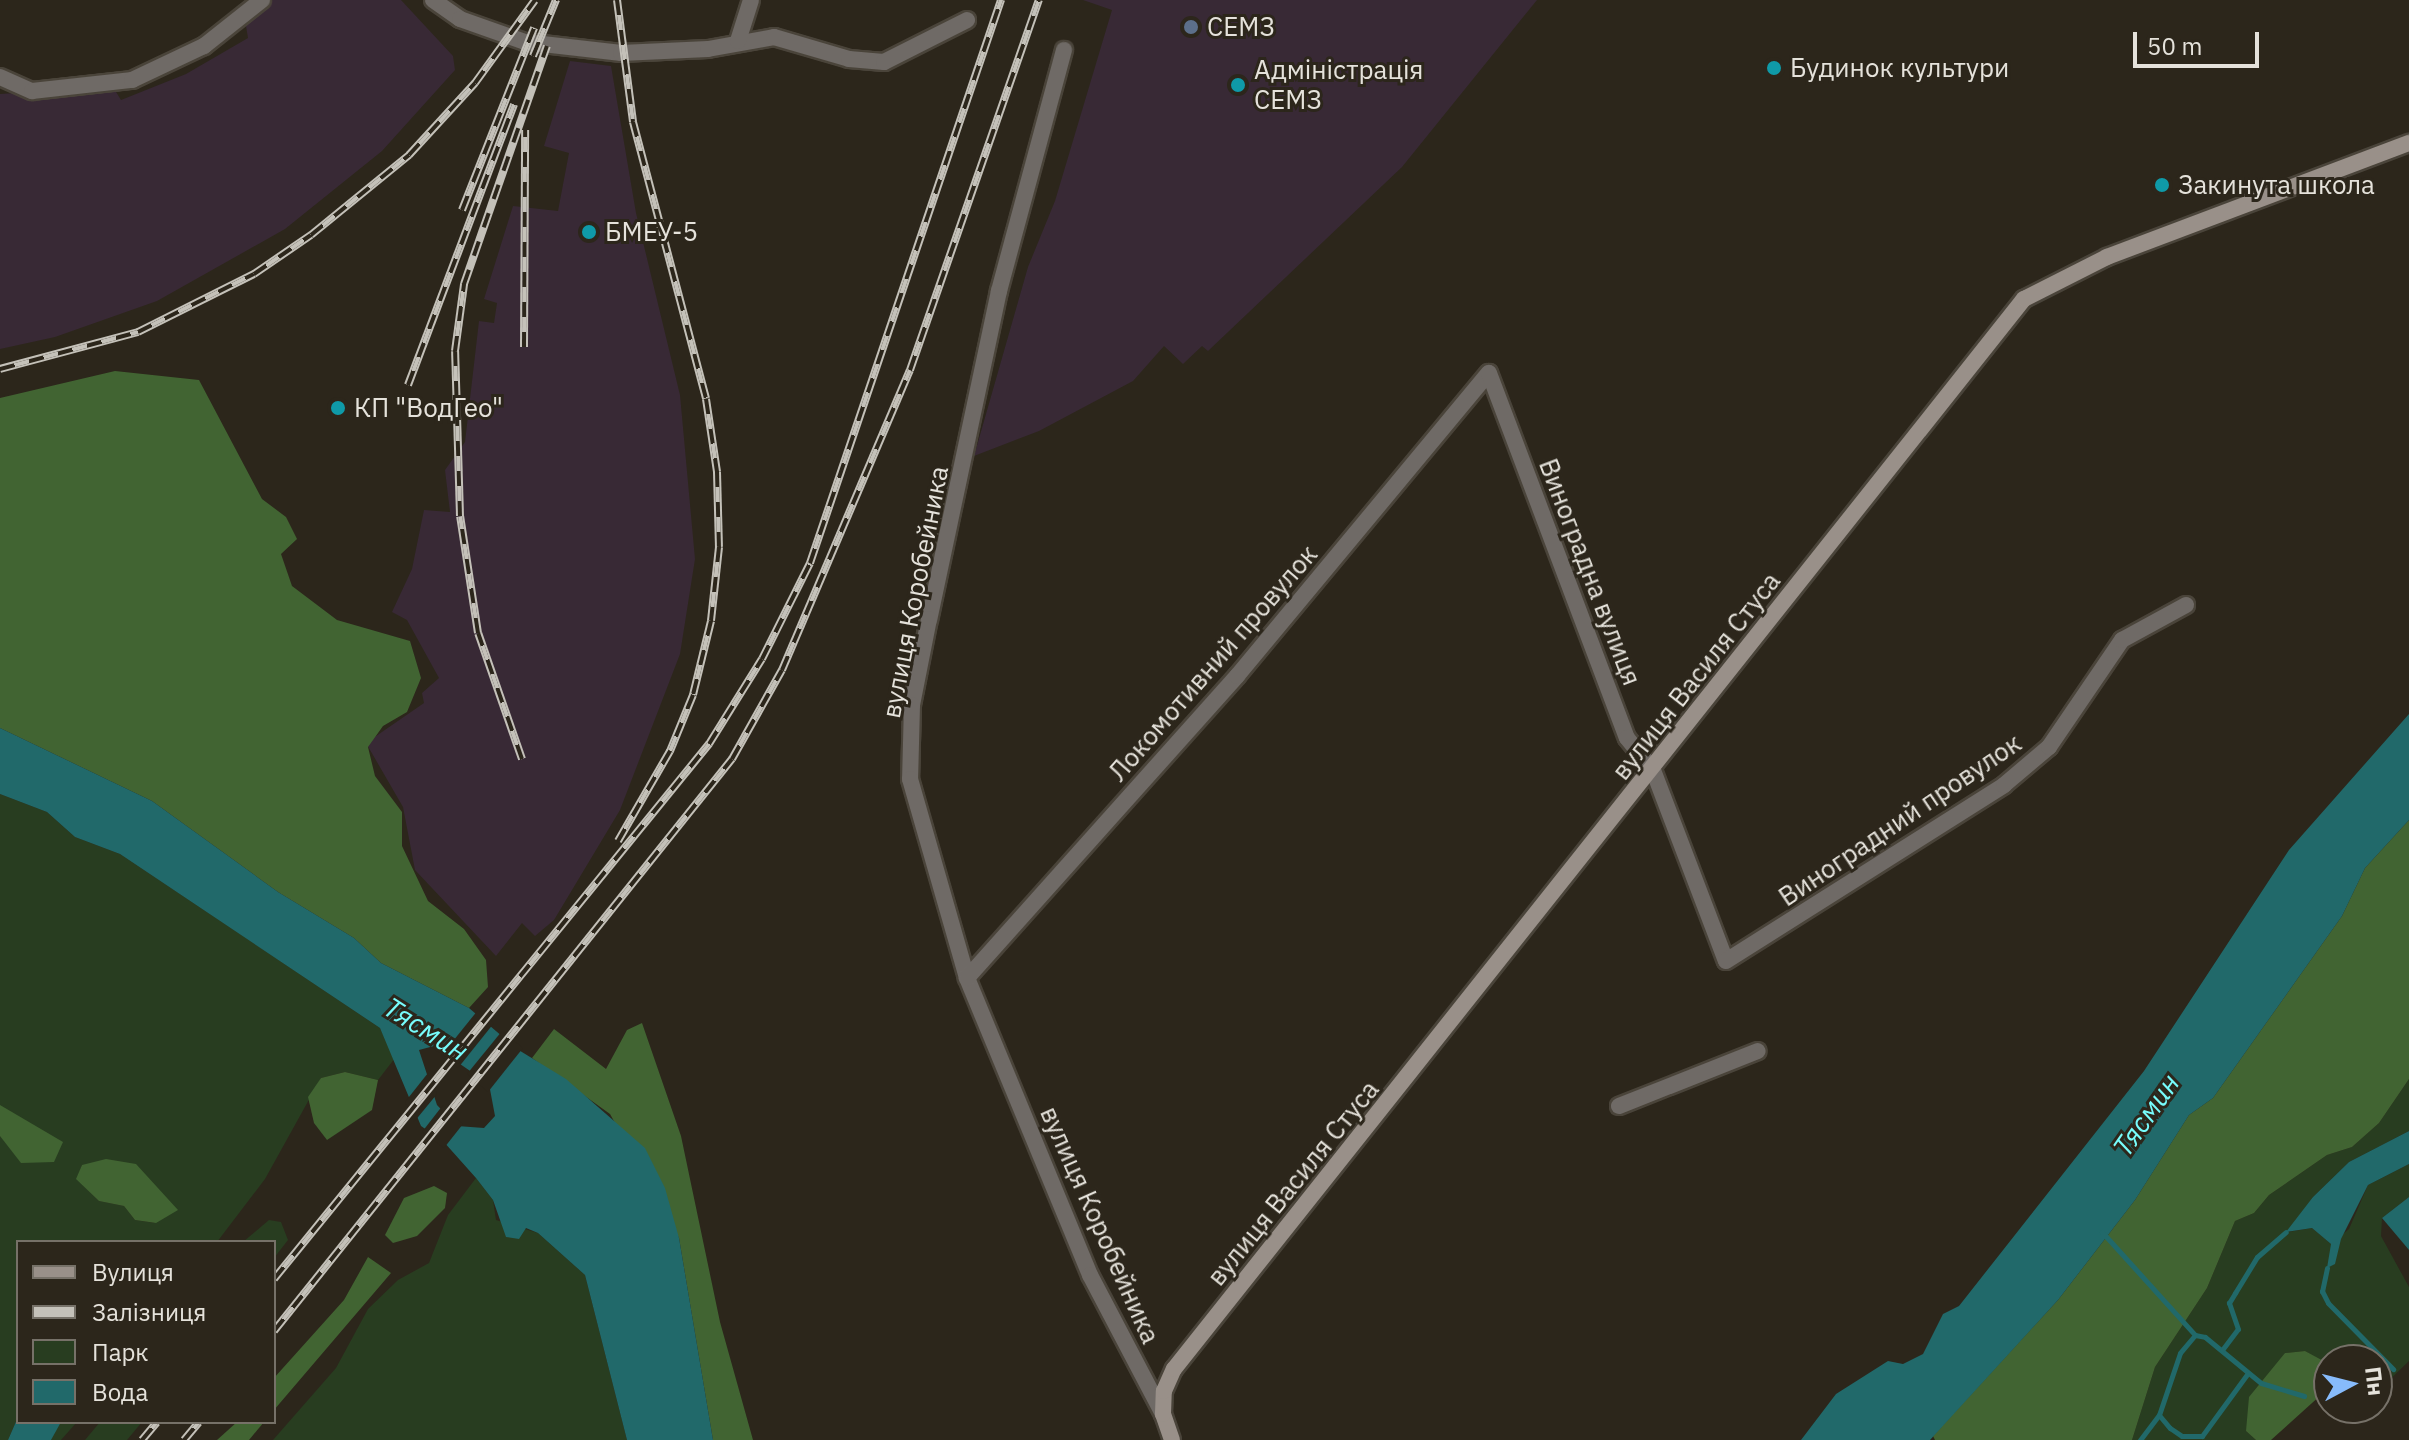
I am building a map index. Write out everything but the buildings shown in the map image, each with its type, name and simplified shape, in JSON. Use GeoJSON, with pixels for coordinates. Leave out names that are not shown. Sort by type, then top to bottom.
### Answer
{"type":"FeatureCollection","features":[{"type":"Feature","properties":{"kind":"street"},"geometry":{"type":"LineString","coordinates":[[0,77],[32,91],[132,80],[204,46],[262,0]]}},
{"type":"Feature","properties":{"kind":"street"},"geometry":{"type":"LineString","coordinates":[[433,0],[460,19],[537,45],[655,55],[774,37],[849,59],[884,62],[967,20]]}},
{"type":"Feature","properties":{"kind":"street"},"geometry":{"type":"LineString","coordinates":[[738,41],[751,0]]}},
{"type":"Feature","properties":{"kind":"street","name":"вулиця Коробейника"},"geometry":{"type":"LineString","coordinates":[[1064,50],[999,291],[912,705],[910,779],[967,978],[1090,1275],[1163,1414],[1172,1440]]}},
{"type":"Feature","properties":{"kind":"street","name":"вулиця Василя Стуса"},"geometry":{"type":"LineString","coordinates":[[1163,1414],[1164,1391],[1174,1369],[1653,770],[2024,299],[2107,257],[2409,143]]}},
{"type":"Feature","properties":{"kind":"street","name":"Локомотивний провулок"},"geometry":{"type":"LineString","coordinates":[[967,978],[1237,676],[1489,373]]}},
{"type":"Feature","properties":{"kind":"street","name":"Виноградна вулиця"},"geometry":{"type":"LineString","coordinates":[[1489,373],[1627,738],[1653,770],[1726,961]]}},
{"type":"Feature","properties":{"kind":"street","name":"Виноградний провулок"},"geometry":{"type":"LineString","coordinates":[[1726,961],[1742,956],[2004,785],[2049,747],[2122,640],[2186,605]]}},
{"type":"Feature","properties":{"kind":"street"},"geometry":{"type":"LineString","coordinates":[[1619,1106],[1758,1051]]}},
{"type":"Feature","properties":{"kind":"shaded area"},"geometry":{"type":"Polygon","coordinates":[[[266,0],[401,0],[453,56],[455,70],[382,151],[285,229],[157,301],[55,337],[0,349],[0,94],[113,87],[121,100],[186,74],[248,38],[246,26],[266,0]]]}},
{"type":"Feature","properties":{"kind":"shaded area"},"geometry":{"type":"Polygon","coordinates":[[[1083,0],[1537,0],[1402,167],[1208,351],[1202,346],[1183,364],[1164,346],[1133,381],[1039,431],[974,456],[1028,267],[1055,201],[1112,10],[1083,0]]]}},
{"type":"Feature","properties":{"kind":"shaded area"},"geometry":{"type":"Polygon","coordinates":[[[570,61],[611,66],[636,213],[680,395],[695,559],[680,654],[620,810],[554,920],[535,936],[522,923],[496,956],[415,870],[403,807],[366,743],[424,703],[422,693],[439,678],[407,620],[392,612],[412,569],[424,510],[450,512],[445,470],[465,442],[479,321],[494,323],[497,303],[484,299],[513,206],[558,211],[569,153],[544,146],[570,61]]]}},
{"type":"Feature","properties":{"kind":"green space"},"geometry":{"type":"Polygon","coordinates":[[[115,371],[199,380],[262,499],[286,517],[297,539],[281,554],[292,586],[337,620],[410,641],[421,678],[407,712],[383,726],[368,747],[375,776],[402,812],[402,846],[428,901],[464,929],[486,960],[488,987],[469,1008],[381,963],[354,938],[278,892],[152,801],[0,728],[0,398],[115,371]]]}},
{"type":"Feature","properties":{"kind":"green space"},"geometry":{"type":"Polygon","coordinates":[[[0,794],[47,812],[75,837],[120,854],[228,926],[380,1028],[395,1058],[378,1080],[345,1072],[321,1078],[265,1179],[219,1240],[16,1240],[16,1422],[8,1440],[0,1440],[0,794]],[[82,1165],[77,1179],[99,1201],[124,1206],[135,1220],[155,1223],[82,1165]]]}},
{"type":"Feature","properties":{"kind":"green space"},"geometry":{"type":"Polygon","coordinates":[[[2409,820],[2409,1079],[2379,1123],[2352,1147],[2327,1155],[2269,1195],[2254,1213],[2235,1221],[2207,1288],[2155,1367],[2132,1440],[1935,1440],[1933,1436],[2058,1300],[2135,1200],[2189,1115],[2213,1098],[2342,916],[2365,868],[2409,820]]]}},
{"type":"Feature","properties":{"kind":"green space"},"geometry":{"type":"Polygon","coordinates":[[[642,1023],[681,1136],[720,1322],[753,1440],[713,1440],[679,1238],[610,1114],[532,1058],[554,1029],[606,1069],[627,1030],[642,1023]]]}},
{"type":"Feature","properties":{"kind":"green space"},"geometry":{"type":"Polygon","coordinates":[[[345,1072],[378,1080],[372,1110],[327,1140],[314,1123],[308,1097],[321,1078],[345,1072]]]}},
{"type":"Feature","properties":{"kind":"green space"},"geometry":{"type":"Polygon","coordinates":[[[2409,1079],[2409,1131],[2349,1162],[2313,1197],[2288,1232],[2312,1228],[2331,1244],[2349,1229],[2368,1185],[2409,1164],[2409,1197],[2382,1218],[2381,1236],[2409,1287],[2409,1361],[2393,1376],[2393,1344],[2313,1344],[2313,1356],[2305,1351],[2285,1353],[2246,1431],[2256,1440],[2132,1440],[2155,1367],[2207,1288],[2235,1221],[2254,1213],[2269,1195],[2327,1155],[2352,1147],[2379,1123],[2409,1079]]]}},
{"type":"Feature","properties":{"kind":"green space"},"geometry":{"type":"Polygon","coordinates":[[[0,1105],[63,1142],[54,1162],[21,1163],[0,1136],[0,1105]]]}},
{"type":"Feature","properties":{"kind":"green space"},"geometry":{"type":"Polygon","coordinates":[[[106,1159],[136,1164],[178,1210],[156,1223],[135,1220],[124,1206],[99,1201],[76,1179],[82,1165],[106,1159]]]}},
{"type":"Feature","properties":{"kind":"green space"},"geometry":{"type":"Polygon","coordinates":[[[476,1178],[493,1200],[496,1220],[538,1233],[585,1275],[627,1440],[273,1440],[336,1368],[368,1309],[398,1280],[429,1263],[448,1215],[476,1178]]]}},
{"type":"Feature","properties":{"kind":"green space"},"geometry":{"type":"Polygon","coordinates":[[[434,1186],[447,1193],[445,1208],[417,1236],[393,1243],[385,1235],[404,1198],[434,1186]]]}},
{"type":"Feature","properties":{"kind":"green space"},"geometry":{"type":"Polygon","coordinates":[[[269,1220],[281,1222],[288,1240],[276,1255],[276,1240],[245,1240],[269,1220]]]}},
{"type":"Feature","properties":{"kind":"green space"},"geometry":{"type":"Polygon","coordinates":[[[368,1257],[391,1273],[276,1408],[276,1376],[344,1300],[368,1257]]]}},
{"type":"Feature","properties":{"kind":"green space"},"geometry":{"type":"Polygon","coordinates":[[[2305,1351],[2313,1355],[2313,1402],[2271,1440],[2256,1440],[2246,1431],[2249,1397],[2285,1353],[2305,1351]]]}},
{"type":"Feature","properties":{"kind":"green space"},"geometry":{"type":"Polygon","coordinates":[[[59,1424],[75,1424],[61,1440],[51,1440],[52,1430],[59,1424]]]}},
{"type":"Feature","properties":{"kind":"green space"},"geometry":{"type":"Polygon","coordinates":[[[98,1424],[140,1424],[127,1440],[85,1440],[98,1424]]]}},
{"type":"Feature","properties":{"kind":"green space"},"geometry":{"type":"Polygon","coordinates":[[[235,1424],[262,1424],[249,1440],[217,1440],[235,1424]]]}},
{"type":"Feature","properties":{"kind":"water","name":"Тясмин"},"geometry":{"type":"Polygon","coordinates":[[[2409,714],[2409,820],[2365,868],[2342,916],[2213,1098],[2189,1115],[2135,1200],[2058,1300],[1930,1440],[1801,1440],[1836,1394],[1888,1361],[1903,1364],[1923,1354],[1943,1314],[1959,1306],[2144,1071],[2289,850],[2409,714]]]}},
{"type":"Feature","properties":{"kind":"water","name":"Тясмин"},"geometry":{"type":"Polygon","coordinates":[[[0,728],[152,801],[278,892],[354,938],[381,963],[469,1008],[517,1049],[566,1079],[645,1148],[665,1188],[679,1238],[713,1440],[627,1440],[585,1275],[538,1233],[526,1228],[519,1239],[506,1237],[493,1200],[443,1141],[421,1126],[380,1028],[120,854],[75,837],[47,812],[0,794],[0,728]],[[434,1046],[419,1050],[437,1105],[457,1126],[484,1128],[495,1116],[489,1084],[434,1046]]]}},
{"type":"Feature","properties":{"kind":"water"},"geometry":{"type":"Polygon","coordinates":[[[2409,1131],[2409,1164],[2368,1185],[2341,1239],[2335,1264],[2327,1268],[2331,1244],[2312,1228],[2286,1232],[2313,1197],[2349,1162],[2409,1131]]]}},
{"type":"Feature","properties":{"kind":"water"},"geometry":{"type":"Polygon","coordinates":[[[2409,1197],[2409,1250],[2382,1218],[2409,1197]]]}},
{"type":"Feature","properties":{"kind":"water"},"geometry":{"type":"Polygon","coordinates":[[[16,1422],[60,1424],[51,1440],[8,1440],[16,1422]]]}},
{"type":"Feature","properties":{"kind":"pier"},"geometry":{"type":"Polygon","coordinates":[[[478,1010],[494,1023],[458,1068],[441,1056],[478,1010]]]}},
{"type":"Feature","properties":{"kind":"pier"},"geometry":{"type":"Polygon","coordinates":[[[502,1031],[523,1048],[488,1092],[467,1074],[502,1031]]]}},
{"type":"Feature","properties":{"kind":"pier"},"geometry":{"type":"Polygon","coordinates":[[[428,1073],[437,1094],[414,1122],[405,1102],[428,1073]]]}},
{"type":"Feature","properties":{"kind":"pier"},"geometry":{"type":"Polygon","coordinates":[[[443,1105],[463,1124],[444,1148],[422,1132],[443,1105]]]}},
{"type":"Feature","properties":{"kind":"waterway"},"geometry":{"type":"LineString","coordinates":[[2102,1232],[2195,1335],[2205,1337],[2261,1383],[2304,1396]]}},
{"type":"Feature","properties":{"kind":"waterway"},"geometry":{"type":"LineString","coordinates":[[2222,1350],[2238,1329],[2229,1303],[2257,1257],[2286,1232]]}},
{"type":"Feature","properties":{"kind":"waterway"},"geometry":{"type":"LineString","coordinates":[[2327,1268],[2322,1291],[2328,1303],[2368,1344]]}},
{"type":"Feature","properties":{"kind":"waterway"},"geometry":{"type":"LineString","coordinates":[[2195,1335],[2180,1353],[2159,1415],[2170,1428],[2182,1436],[2202,1436],[2248,1373]]}},
{"type":"Feature","properties":{"kind":"waterway"},"geometry":{"type":"LineString","coordinates":[[2140,1440],[2159,1415]]}},
{"type":"Feature","properties":{"kind":"railway"},"geometry":{"type":"LineString","coordinates":[[0,369],[138,332],[254,274],[311,235],[409,155],[475,83],[535,0]]}},
{"type":"Feature","properties":{"kind":"railway"},"geometry":{"type":"LineString","coordinates":[[533,56],[556,0]]}},
{"type":"Feature","properties":{"kind":"railway"},"geometry":{"type":"LineString","coordinates":[[617,0],[633,122],[706,399],[717,472],[719,547],[711,621],[693,695],[670,751],[618,841]]}},
{"type":"Feature","properties":{"kind":"railway"},"geometry":{"type":"LineString","coordinates":[[276,1277],[709,744],[762,659],[810,563],[1001,0]]}},
{"type":"Feature","properties":{"kind":"railway"},"geometry":{"type":"LineString","coordinates":[[276,1329],[732,759],[782,670],[910,370],[1039,0]]}},
{"type":"Feature","properties":{"kind":"railway"},"geometry":{"type":"LineString","coordinates":[[462,210],[534,28]]}},
{"type":"Feature","properties":{"kind":"railway"},"geometry":{"type":"LineString","coordinates":[[522,759],[478,633],[460,516],[455,351],[464,284],[547,46]]}},
{"type":"Feature","properties":{"kind":"railway"},"geometry":{"type":"LineString","coordinates":[[408,385],[514,104]]}},
{"type":"Feature","properties":{"kind":"railway"},"geometry":{"type":"LineString","coordinates":[[524,347],[525,130]]}},
{"type":"Feature","properties":{"kind":"railway"},"geometry":{"type":"LineString","coordinates":[[142,1440],[155,1424]]}},
{"type":"Feature","properties":{"kind":"railway"},"geometry":{"type":"LineString","coordinates":[[184,1440],[197,1424]]}},
{"type":"Feature","properties":{"kind":"place","name":"СЕМЗ"},"geometry":{"type":"Point","coordinates":[1191,27]}},
{"type":"Feature","properties":{"kind":"place","name":"Будинок культури"},"geometry":{"type":"Point","coordinates":[1774,68]}},
{"type":"Feature","properties":{"kind":"place","name":"Адміністрація СЕМЗ"},"geometry":{"type":"Point","coordinates":[1238,85]}},
{"type":"Feature","properties":{"kind":"place","name":"Закинута школа"},"geometry":{"type":"Point","coordinates":[2162,185]}},
{"type":"Feature","properties":{"kind":"place","name":"БМЕУ-5"},"geometry":{"type":"Point","coordinates":[589,232]}},
{"type":"Feature","properties":{"kind":"place","name":"КП \"ВодГео\""},"geometry":{"type":"Point","coordinates":[338,408]}}]}
